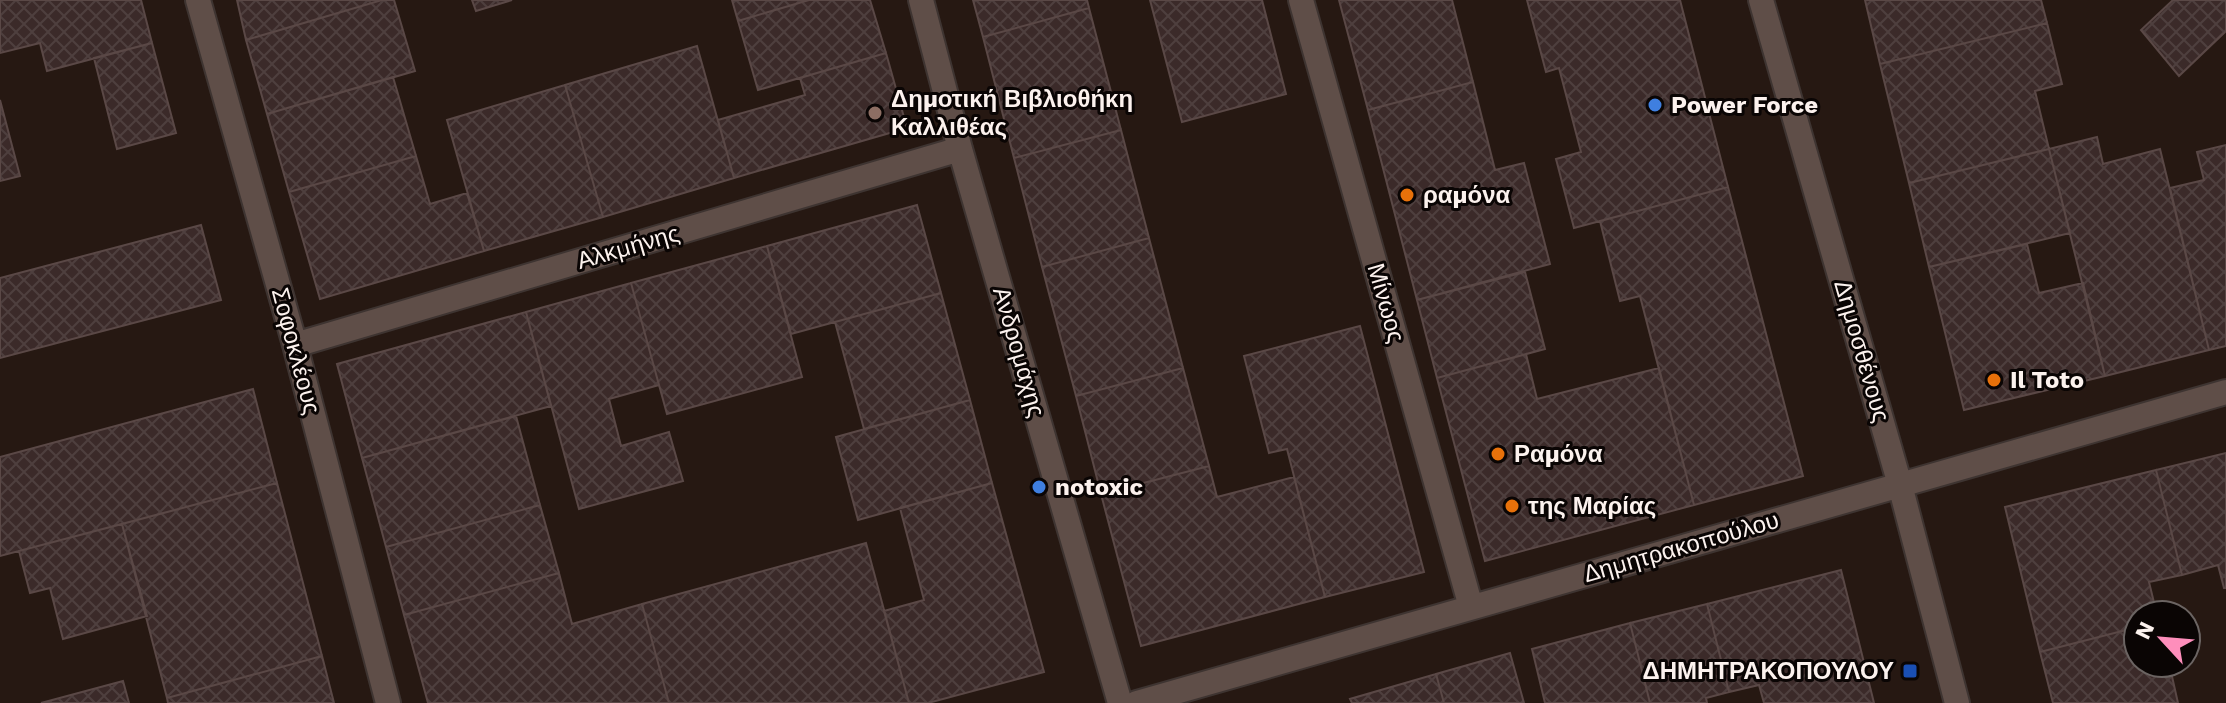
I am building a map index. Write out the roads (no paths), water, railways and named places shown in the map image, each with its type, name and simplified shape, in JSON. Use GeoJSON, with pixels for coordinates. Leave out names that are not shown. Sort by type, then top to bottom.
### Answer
{"type":"FeatureCollection","features":[{"type":"Feature","properties":{"kind":"street","name":"Σοφοκλέους"},"geometry":{"type":"LineString","coordinates":[[198,0],[295,345],[388,703]]}},
{"type":"Feature","properties":{"kind":"street","name":"Ανδρομάχης"},"geometry":{"type":"LineString","coordinates":[[921,0],[960,149],[1120,703]]}},
{"type":"Feature","properties":{"kind":"street","name":"Μίνωος"},"geometry":{"type":"LineString","coordinates":[[1301,0],[1471,607]]}},
{"type":"Feature","properties":{"kind":"street","name":"Δημοσθένους"},"geometry":{"type":"LineString","coordinates":[[1761,0],[1900,485],[1957,703]]}},
{"type":"Feature","properties":{"kind":"street","name":"Αλκμήνης"},"geometry":{"type":"LineString","coordinates":[[295,345],[960,149]]}},
{"type":"Feature","properties":{"kind":"street","name":"Δημητρακοπούλου"},"geometry":{"type":"LineString","coordinates":[[1137,703],[2226,392]]}},
{"type":"Feature","properties":{"kind":"place","name":"Power Force"},"geometry":{"type":"Point","coordinates":[1655,105]}},
{"type":"Feature","properties":{"kind":"place","name":"Δημοτική Βιβλιοθήκη Καλλιθέας"},"geometry":{"type":"Point","coordinates":[875,113]}},
{"type":"Feature","properties":{"kind":"place","name":"ραμόνα"},"geometry":{"type":"Point","coordinates":[1407,195]}},
{"type":"Feature","properties":{"kind":"place","name":"Il Toto"},"geometry":{"type":"Point","coordinates":[1994,380]}},
{"type":"Feature","properties":{"kind":"place","name":"Ραμόνα"},"geometry":{"type":"Point","coordinates":[1498,454]}},
{"type":"Feature","properties":{"kind":"place","name":"notoxic"},"geometry":{"type":"Point","coordinates":[1039,487]}},
{"type":"Feature","properties":{"kind":"place","name":"της Μαρίας"},"geometry":{"type":"Point","coordinates":[1512,506]}},
{"type":"Feature","properties":{"kind":"place","name":"ΔΗΜΗΤΡΑΚΟΠΟΥΛΟΥ"},"geometry":{"type":"Point","coordinates":[1910,671]}}]}
